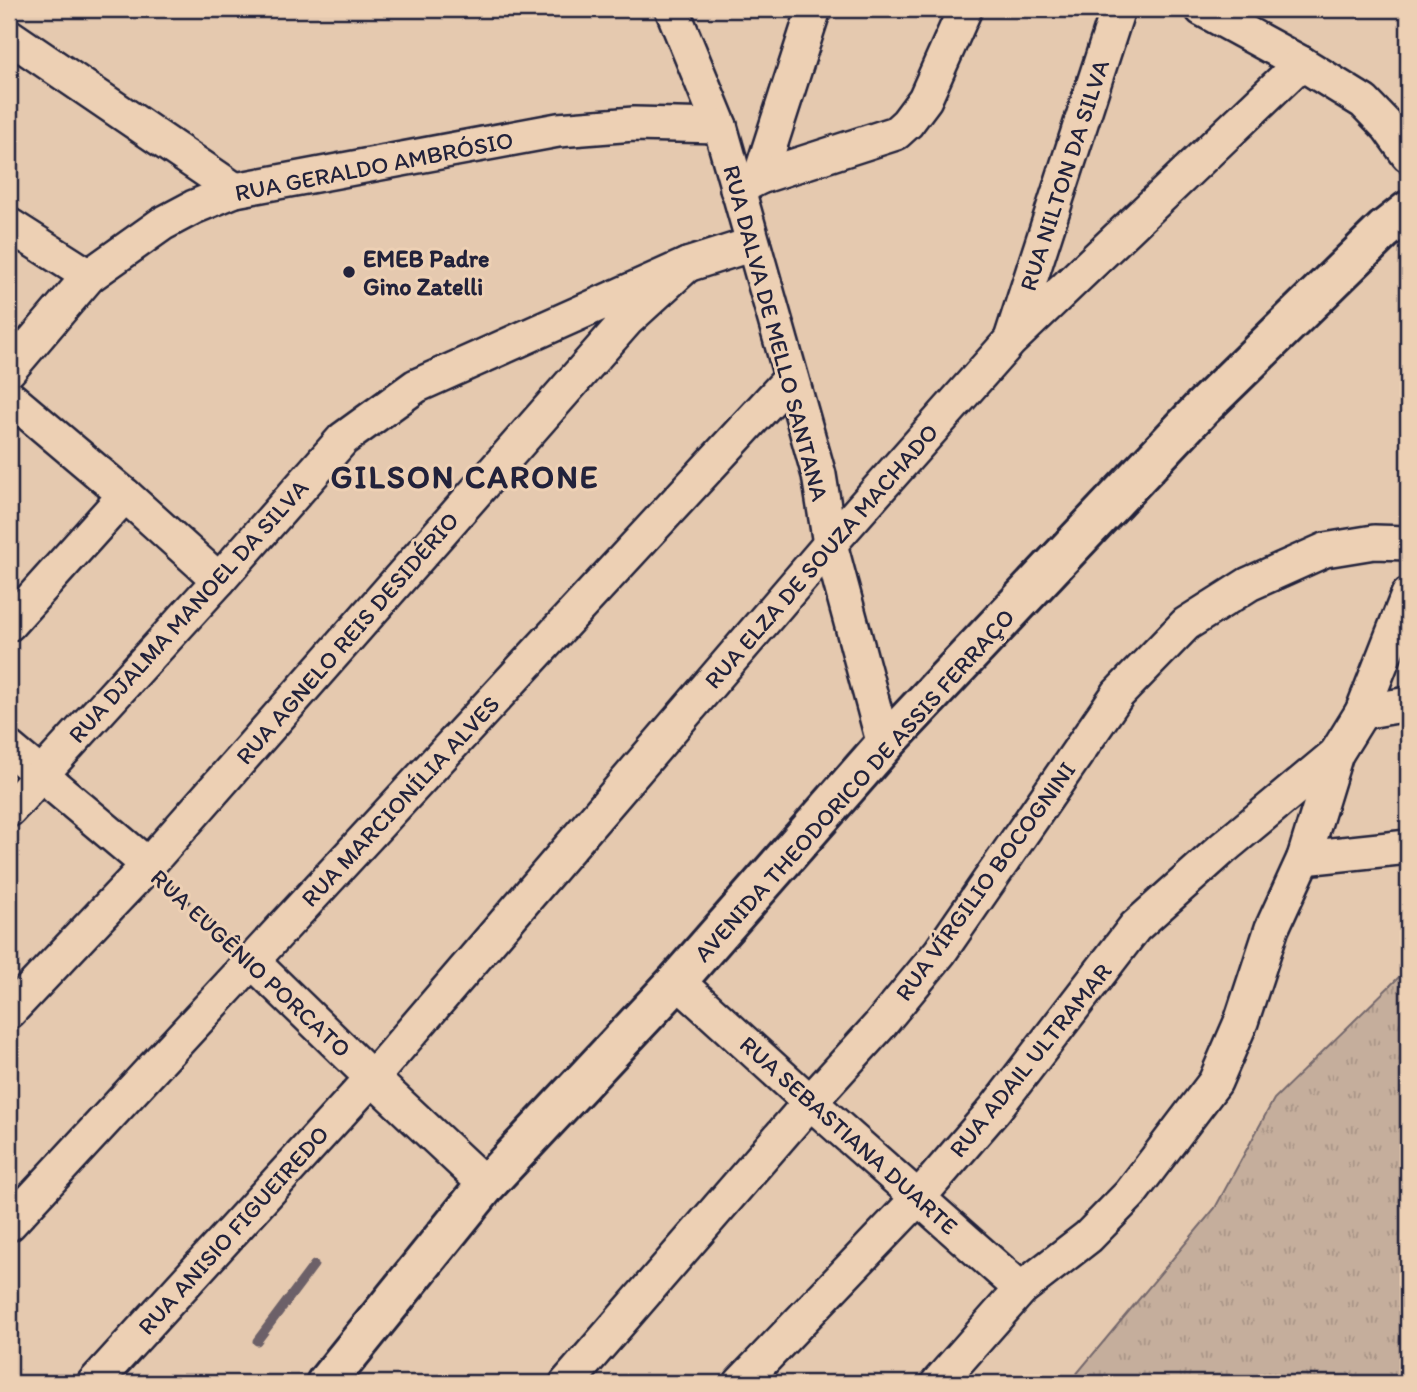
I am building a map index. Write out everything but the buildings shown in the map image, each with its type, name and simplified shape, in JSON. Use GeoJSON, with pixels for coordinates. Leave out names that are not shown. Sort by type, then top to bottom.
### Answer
{"type":"FeatureCollection","features":[{"type":"Feature","properties":{"kind":"street","name":"RUA DALVA DE MELLO SANTANA"},"geometry":{"type":"LineString","coordinates":[[672,9],[720,126],[748,183],[753,244],[818,475],[830,544],[884,745]]}},
{"type":"Feature","properties":{"kind":"street"},"geometry":{"type":"LineString","coordinates":[[748,183],[814,9]]}},
{"type":"Feature","properties":{"kind":"street"},"geometry":{"type":"LineString","coordinates":[[748,183],[896,133],[925,99],[965,9]]}},
{"type":"Feature","properties":{"kind":"street","name":"RUA NILTON DA SILVA"},"geometry":{"type":"LineString","coordinates":[[1010,341],[1118,9]]}},
{"type":"Feature","properties":{"kind":"street"},"geometry":{"type":"LineString","coordinates":[[1202,9],[1301,62],[1364,102],[1388,127],[1408,155]]}},
{"type":"Feature","properties":{"kind":"street"},"geometry":{"type":"LineString","coordinates":[[9,36],[235,190]]}},
{"type":"Feature","properties":{"kind":"street","name":"RUA ELZA DE SOUZA MACHADO"},"geometry":{"type":"LineString","coordinates":[[372,1077],[830,544],[1010,341],[1301,62]]}},
{"type":"Feature","properties":{"kind":"street","name":"RUA GERALDO AMBRÓSIO"},"geometry":{"type":"LineString","coordinates":[[9,370],[89,276],[162,224],[194,206],[235,190],[558,130],[635,124],[720,126]]}},
{"type":"Feature","properties":{"kind":"street","name":"AVENIDA THEODORICO DE ASSIS FERRAÇO"},"geometry":{"type":"LineString","coordinates":[[326,1383],[486,1185],[677,981],[884,745],[1202,408],[1384,230],[1408,211]]}},
{"type":"Feature","properties":{"kind":"street"},"geometry":{"type":"LineString","coordinates":[[9,225],[89,276]]}},
{"type":"Feature","properties":{"kind":"street","name":"RUA DJALMA MANOEL DA SILVA"},"geometry":{"type":"LineString","coordinates":[[9,810],[219,580],[343,439],[416,386],[687,265],[753,244]]}},
{"type":"Feature","properties":{"kind":"street","name":"RUA AGNELO REIS DESIDÉRIO"},"geometry":{"type":"LineString","coordinates":[[9,1012],[148,865],[627,320],[687,265]]}},
{"type":"Feature","properties":{"kind":"street","name":"RUA MARCIONÍLIA ALVES"},"geometry":{"type":"LineString","coordinates":[[9,1224],[792,378]]}},
{"type":"Feature","properties":{"kind":"street"},"geometry":{"type":"LineString","coordinates":[[9,397],[125,495],[219,580]]}},
{"type":"Feature","properties":{"kind":"street"},"geometry":{"type":"LineString","coordinates":[[9,624],[125,495]]}},
{"type":"Feature","properties":{"kind":"street","name":"RUA VÍRGILIO BOCOGNINI"},"geometry":{"type":"LineString","coordinates":[[567,1383],[880,1025],[940,952],[1118,694],[1186,624],[1249,584],[1325,550],[1374,542],[1408,543]]}},
{"type":"Feature","properties":{"kind":"street"},"geometry":{"type":"LineString","coordinates":[[938,1383],[1021,1289],[1088,1237],[1130,1194],[1215,1082],[1241,1022],[1272,928],[1304,858],[1336,754],[1362,712],[1408,595]]}},
{"type":"Feature","properties":{"kind":"street"},"geometry":{"type":"LineString","coordinates":[[1362,712],[1408,704]]}},
{"type":"Feature","properties":{"kind":"street","name":"RUA EUGÊNIO PORCATO"},"geometry":{"type":"LineString","coordinates":[[9,748],[148,865]]}},
{"type":"Feature","properties":{"kind":"street","name":"RUA ADAIL ULTRAMAR"},"geometry":{"type":"LineString","coordinates":[[741,1383],[919,1197],[995,1109],[1135,927],[1222,849],[1336,754]]}},
{"type":"Feature","properties":{"kind":"street"},"geometry":{"type":"LineString","coordinates":[[1304,858],[1408,847]]}},
{"type":"Feature","properties":{"kind":"street","name":"RUA EUGÊNIO PORCATO"},"geometry":{"type":"LineString","coordinates":[[252,961],[486,1185]]}},
{"type":"Feature","properties":{"kind":"street","name":"RUA SEBASTIANA DUARTE"},"geometry":{"type":"LineString","coordinates":[[677,981],[1021,1289]]}},
{"type":"Feature","properties":{"kind":"street","name":"RUA ANISIO FIGUEIREDO"},"geometry":{"type":"LineString","coordinates":[[94,1383],[372,1077]]}},
{"type":"Feature","properties":{"kind":"path","name":"RUA EUGÊNIO PORCATO"},"geometry":{"type":"LineString","coordinates":[[148,865],[252,961]]}},
{"type":"Feature","properties":{"kind":"green space"},"geometry":{"type":"Polygon","coordinates":[[[1408,970],[1408,1383],[1069,1383],[1215,1208],[1274,1099],[1408,970]]]}},
{"type":"Feature","properties":{"kind":"waterway"},"geometry":{"type":"LineString","coordinates":[[257,1341],[314,1265]]}},
{"type":"Feature","properties":{"kind":"place","name":"EMEB Padre Gino Zatelli"},"geometry":{"type":"Point","coordinates":[349,272]}},
{"type":"Feature","properties":{"kind":"district","name":"GILSON CARONE"},"geometry":{"type":"Point","coordinates":[465,477]}}]}
